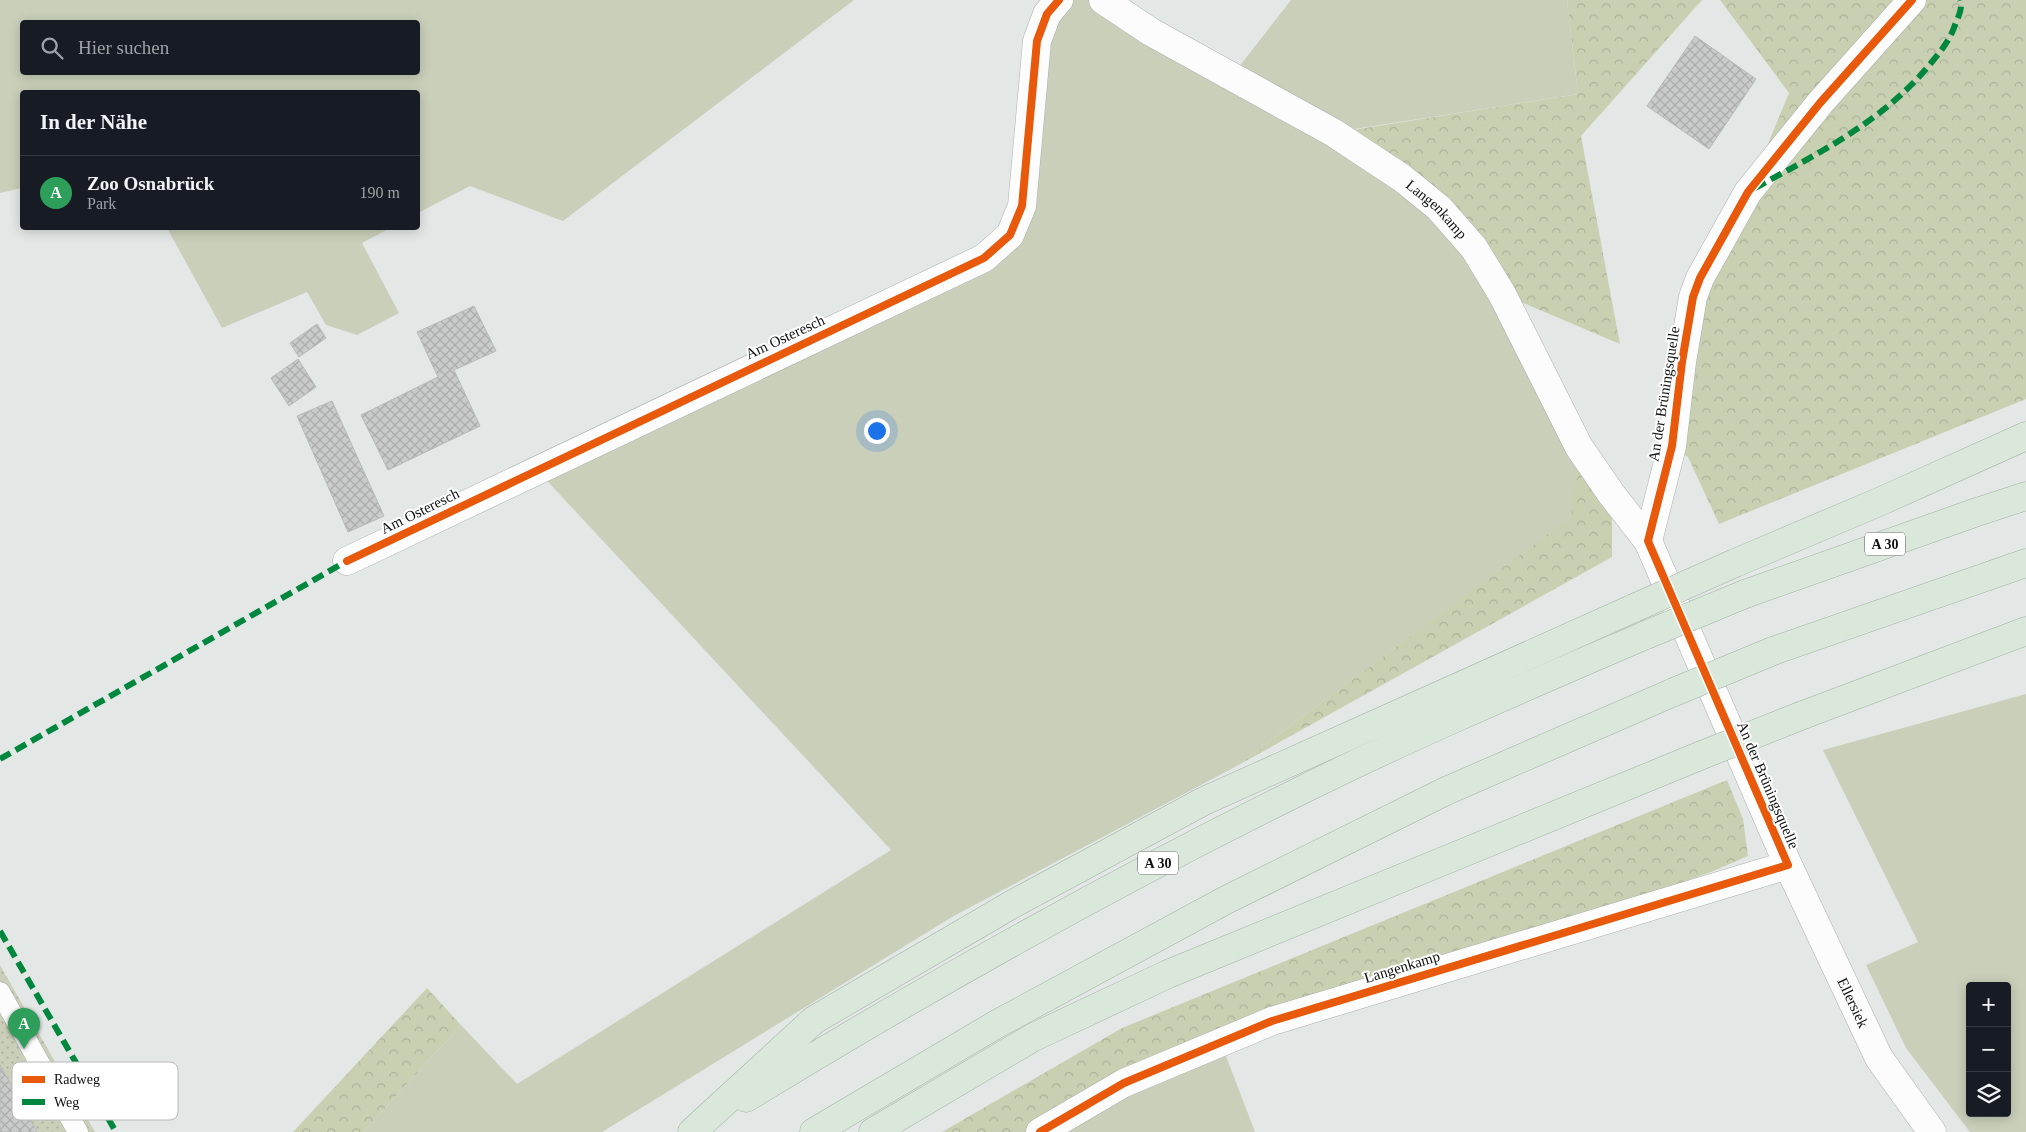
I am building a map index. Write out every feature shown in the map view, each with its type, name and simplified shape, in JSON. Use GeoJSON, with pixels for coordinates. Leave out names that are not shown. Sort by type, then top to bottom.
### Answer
{"type":"FeatureCollection","features":[{"type":"Feature","properties":{"kind":"highway"},"geometry":{"type":"LineString","coordinates":[[692,1132],[814,1020],[1011,905],[1204,801],[1634,608],[2026,436]]}},
{"type":"Feature","properties":{"kind":"highway","name":"A 30"},"geometry":{"type":"LineString","coordinates":[[692,1132],[974,962],[1153,865],[1300,791],[1483,705],[1745,594],[1974,512],[2026,496]]}},
{"type":"Feature","properties":{"kind":"highway"},"geometry":{"type":"LineString","coordinates":[[814,1132],[997,1024],[1226,900],[1446,791],[1674,692],[1773,652],[2026,563]]}},
{"type":"Feature","properties":{"kind":"highway"},"geometry":{"type":"LineString","coordinates":[[873,1132],[1032,1038],[1168,974],[1803,715],[2026,630]]}},
{"type":"Feature","properties":{"kind":"street","name":"Am Osteresch"},"geometry":{"type":"LineString","coordinates":[[347,561],[984,258],[1010,235],[1022,206],[1037,41],[1047,14],[1059,0]]}},
{"type":"Feature","properties":{"kind":"street","name":"Langenkamp"},"geometry":{"type":"LineString","coordinates":[[1104,0],[1151,32],[1334,133],[1402,178],[1439,208],[1474,248],[1502,294],[1579,447],[1612,495],[1648,541]]}},
{"type":"Feature","properties":{"kind":"street","name":"An der Brüningsquelle"},"geometry":{"type":"LineString","coordinates":[[1788,865],[1648,541],[1672,446],[1682,362],[1694,297],[1700,278],[1748,192],[1820,102],[1912,0]]}},
{"type":"Feature","properties":{"kind":"street","name":"Langenkamp"},"geometry":{"type":"LineString","coordinates":[[1040,1132],[1124,1083],[1272,1021],[1788,865]]}},
{"type":"Feature","properties":{"kind":"street","name":"Ellersiek"},"geometry":{"type":"LineString","coordinates":[[1788,865],[1879,1058],[1932,1132]]}},
{"type":"Feature","properties":{"kind":"lane"},"geometry":{"type":"LineString","coordinates":[[0,992],[39,1062]]}},
{"type":"Feature","properties":{"kind":"lane"},"geometry":{"type":"LineString","coordinates":[[71,1120],[78,1132]]}},
{"type":"Feature","properties":{"kind":"green space"},"geometry":{"type":"Polygon","coordinates":[[[0,0],[854,0],[563,221],[470,186],[420,212],[420,90],[20,90],[20,188],[0,193],[0,0]]]}},
{"type":"Feature","properties":{"kind":"green space"},"geometry":{"type":"Polygon","coordinates":[[[1043,0],[1102,0],[1231,77],[1291,0],[1567,0],[1578,94],[1335,132],[1439,208],[1579,447],[1572,517],[1235,767],[952,917],[602,1132],[363,1132],[461,1025],[517,1084],[891,850],[537,470],[1010,235],[1043,0]]]}},
{"type":"Feature","properties":{"kind":"green space"},"geometry":{"type":"Polygon","coordinates":[[[1567,0],[1702,0],[1581,136],[1620,344],[1502,294],[1474,248],[1334,133],[1578,94],[1567,0]]]}},
{"type":"Feature","properties":{"kind":"green space"},"geometry":{"type":"Polygon","coordinates":[[[1720,0],[2026,0],[2026,399],[1719,524],[1688,457],[1672,446],[1693,297],[1748,192],[1789,93],[1720,0]]]}},
{"type":"Feature","properties":{"kind":"green space"},"geometry":{"type":"Polygon","coordinates":[[[168,230],[386,230],[362,243],[399,313],[357,335],[326,325],[307,292],[222,328],[168,230]]]}},
{"type":"Feature","properties":{"kind":"green space"},"geometry":{"type":"Polygon","coordinates":[[[1579,447],[1612,495],[1612,557],[1235,767],[1571,517],[1579,447]]]}},
{"type":"Feature","properties":{"kind":"green space"},"geometry":{"type":"Polygon","coordinates":[[[2026,694],[2026,1132],[1970,1132],[1906,1048],[1866,965],[1918,942],[1823,750],[2026,694]]]}},
{"type":"Feature","properties":{"kind":"green space"},"geometry":{"type":"Polygon","coordinates":[[[1727,780],[1743,819],[1748,856],[1711,872],[1421,976],[1272,1021],[1040,1132],[942,1132],[1122,1028],[1727,780]]]}},
{"type":"Feature","properties":{"kind":"green space"},"geometry":{"type":"Polygon","coordinates":[[[0,965],[55,1062],[12,1062],[12,1120],[88,1120],[95,1132],[0,1132],[0,965]]]}},
{"type":"Feature","properties":{"kind":"green space"},"geometry":{"type":"Polygon","coordinates":[[[427,988],[461,1025],[363,1132],[293,1132],[427,988]]]}},
{"type":"Feature","properties":{"kind":"green space"},"geometry":{"type":"Polygon","coordinates":[[[1221,1043],[1255,1132],[1040,1132],[1221,1043]]]}},
{"type":"Feature","properties":{"kind":"building"},"geometry":{"type":"Polygon","coordinates":[[[1695,36],[1756,79],[1709,149],[1647,106],[1695,36]]]}},
{"type":"Feature","properties":{"kind":"building"},"geometry":{"type":"Polygon","coordinates":[[[474,306],[496,351],[454,370],[480,426],[388,470],[361,415],[438,377],[417,332],[474,306]]]}},
{"type":"Feature","properties":{"kind":"building"},"geometry":{"type":"Polygon","coordinates":[[[317,324],[326,338],[299,357],[290,343],[317,324]]]}},
{"type":"Feature","properties":{"kind":"building"},"geometry":{"type":"Polygon","coordinates":[[[298,359],[316,387],[289,406],[271,378],[298,359]]]}},
{"type":"Feature","properties":{"kind":"building"},"geometry":{"type":"Polygon","coordinates":[[[332,401],[384,516],[348,532],[297,416],[332,401]]]}},
{"type":"Feature","properties":{"kind":"building"},"geometry":{"type":"Polygon","coordinates":[[[0,1065],[12,1087],[12,1120],[30,1120],[37,1132],[0,1132],[0,1065]]]}},
{"type":"Feature","properties":{"kind":"marked path"},"geometry":{"type":"LineString","coordinates":[[1755,188],[1803,162],[1872,119],[1913,84],[1945,45],[1960,13],[1960,0]]}},
{"type":"Feature","properties":{"kind":"marked path"},"geometry":{"type":"LineString","coordinates":[[0,759],[347,561]]}},
{"type":"Feature","properties":{"kind":"marked path"},"geometry":{"type":"LineString","coordinates":[[0,931],[76,1062]]}},
{"type":"Feature","properties":{"kind":"marked path"},"geometry":{"type":"LineString","coordinates":[[109,1120],[116,1132]]}},
{"type":"Feature","properties":{"kind":"cycle path"},"geometry":{"type":"LineString","coordinates":[[347,561],[984,258],[1010,235],[1022,206],[1037,41],[1047,14],[1059,0]]}},
{"type":"Feature","properties":{"kind":"cycle path"},"geometry":{"type":"LineString","coordinates":[[1040,1132],[1124,1083],[1272,1021],[1788,865],[1648,541],[1672,446],[1682,362],[1693,297],[1700,278],[1748,192],[1820,103],[1912,0]]}},
{"type":"Feature","properties":{"kind":"place","name":"Zoo Osnabrück"},"geometry":{"type":"Point","coordinates":[24,1049]}}]}
